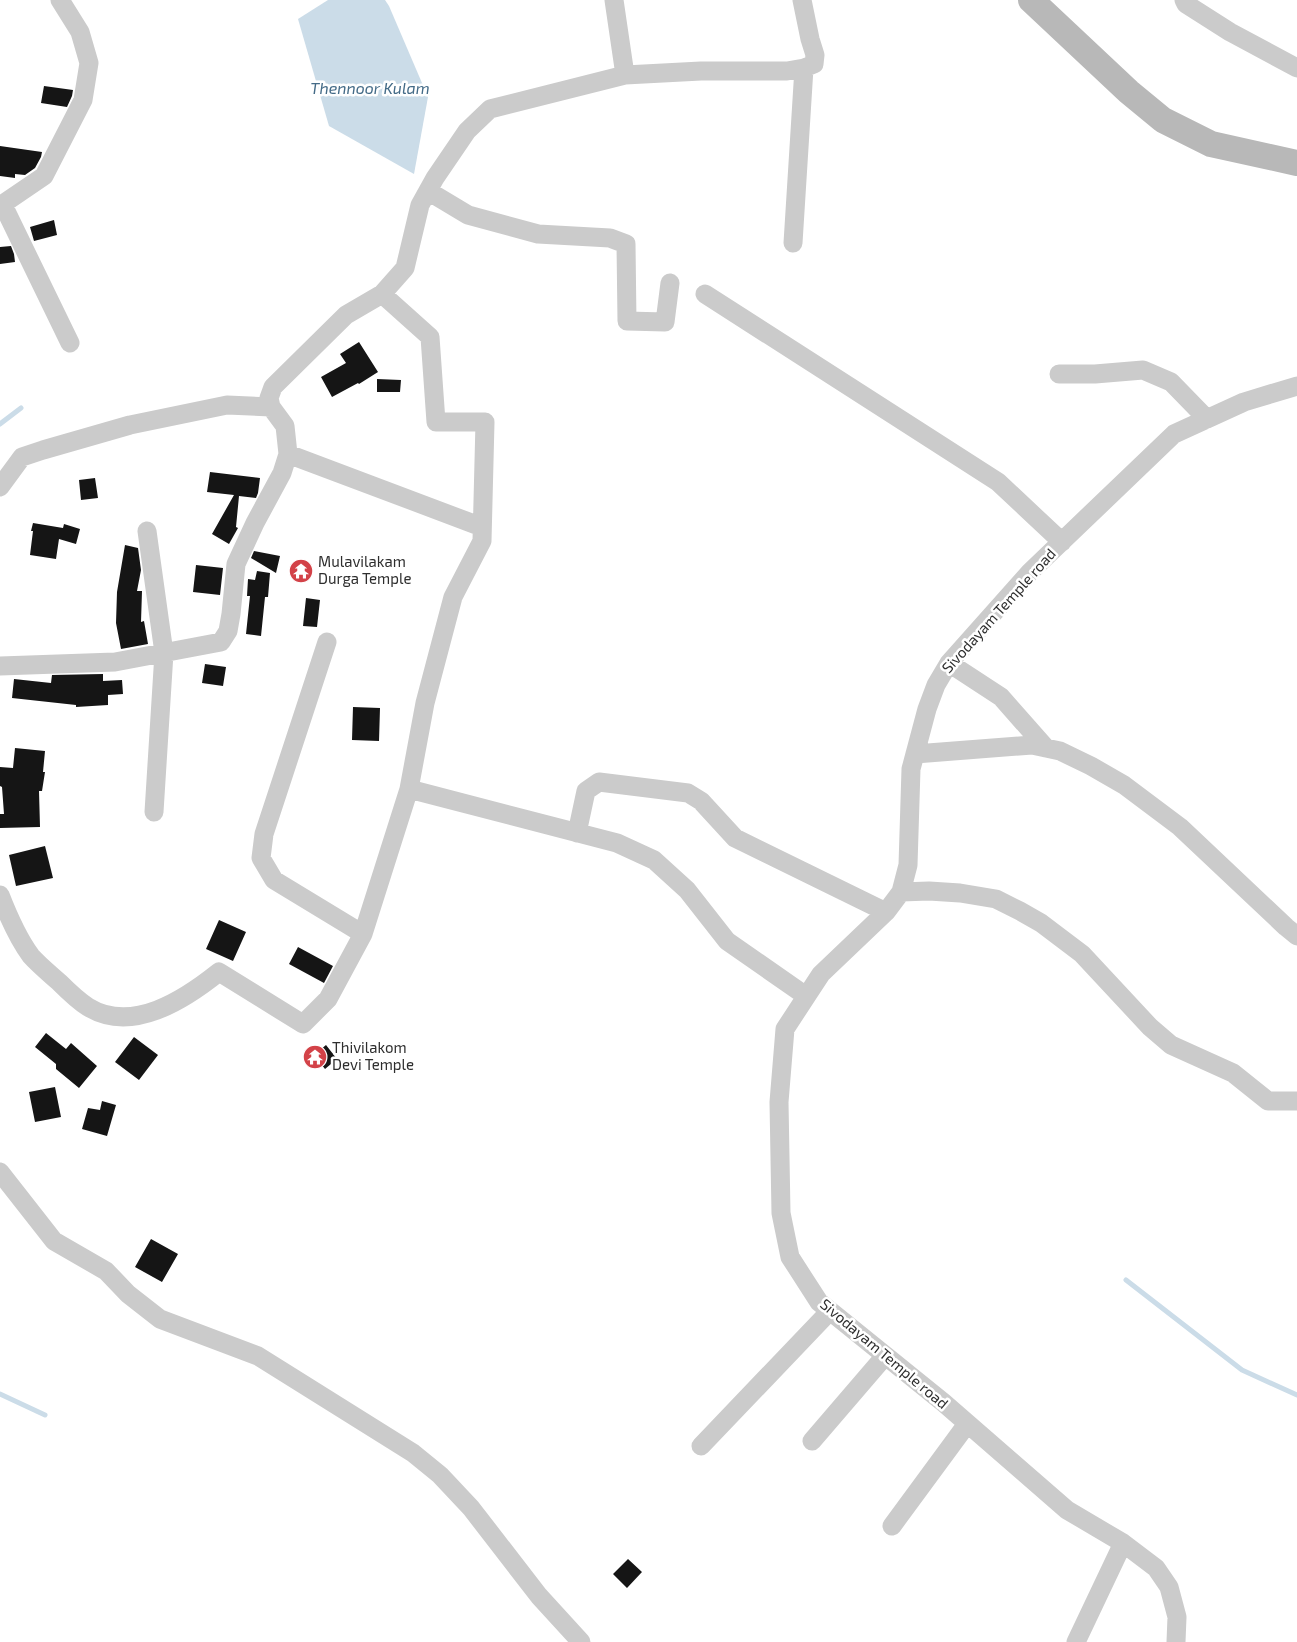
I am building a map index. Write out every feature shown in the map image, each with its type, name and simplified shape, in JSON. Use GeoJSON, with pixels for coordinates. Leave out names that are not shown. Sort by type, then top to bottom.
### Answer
{"type":"FeatureCollection","features":[{"type":"Feature","properties":{"kind":"street"},"geometry":{"type":"LineString","coordinates":[[60,0],[80,32],[89,63],[83,100],[44,176],[1,205],[70,343]]}},
{"type":"Feature","properties":{"kind":"street"},"geometry":{"type":"LineString","coordinates":[[614,0],[625,75]]}},
{"type":"Feature","properties":{"kind":"street"},"geometry":{"type":"LineString","coordinates":[[0,666],[115,662],[221,642],[228,631],[236,564],[282,472],[288,454],[285,426],[271,407],[270,398],[273,387],[346,315],[382,294],[405,268],[420,205],[467,131],[490,109],[625,75],[701,71],[787,71],[804,68],[814,64],[815,55],[802,0]]}},
{"type":"Feature","properties":{"kind":"street"},"geometry":{"type":"LineString","coordinates":[[1030,0],[1129,92],[1163,120],[1211,144],[1297,163]]}},
{"type":"Feature","properties":{"kind":"street"},"geometry":{"type":"LineString","coordinates":[[1184,0],[1186,4],[1230,32],[1297,68]]}},
{"type":"Feature","properties":{"kind":"street"},"geometry":{"type":"LineString","coordinates":[[793,243],[804,68]]}},
{"type":"Feature","properties":{"kind":"street"},"geometry":{"type":"LineString","coordinates":[[428,190],[468,215],[538,234],[610,238],[626,244],[627,321],[665,322],[670,283]]}},
{"type":"Feature","properties":{"kind":"street"},"geometry":{"type":"LineString","coordinates":[[0,895],[31,956],[71,994],[88,1007],[115,1017],[144,1014],[173,1004],[198,989],[218,972],[303,1024],[328,999],[363,934],[409,789],[425,702],[453,597],[482,541],[485,422],[436,422],[430,336],[382,294]]}},
{"type":"Feature","properties":{"kind":"street"},"geometry":{"type":"LineString","coordinates":[[705,294],[998,482],[1062,542]]}},
{"type":"Feature","properties":{"kind":"street"},"geometry":{"type":"LineString","coordinates":[[1060,374],[1095,374],[1143,370],[1171,382],[1207,419]]}},
{"type":"Feature","properties":{"kind":"street","name":"Sivodayam Temple road"},"geometry":{"type":"LineString","coordinates":[[1176,1642],[1177,1617],[1169,1587],[1156,1568],[1123,1543],[1067,1510],[967,1424],[818,1302],[790,1257],[781,1213],[779,1102],[785,1030],[821,974],[886,912],[901,892],[908,865],[912,769],[915,754],[926,708],[936,685],[949,663],[1030,572],[1174,434],[1244,402],[1297,386]]}},
{"type":"Feature","properties":{"kind":"street"},"geometry":{"type":"LineString","coordinates":[[0,487],[22,457],[43,450],[130,425],[228,405],[271,407]]}},
{"type":"Feature","properties":{"kind":"street"},"geometry":{"type":"LineString","coordinates":[[288,454],[482,527]]}},
{"type":"Feature","properties":{"kind":"street"},"geometry":{"type":"LineString","coordinates":[[147,531],[164,653],[154,812]]}},
{"type":"Feature","properties":{"kind":"street"},"geometry":{"type":"LineString","coordinates":[[326,642],[264,834],[260,858],[274,880],[363,934]]}},
{"type":"Feature","properties":{"kind":"street"},"geometry":{"type":"LineString","coordinates":[[949,663],[1001,697],[1046,748]]}},
{"type":"Feature","properties":{"kind":"street"},"geometry":{"type":"LineString","coordinates":[[915,754],[1032,745],[1060,751],[1124,785],[1180,827],[1297,936]]}},
{"type":"Feature","properties":{"kind":"street"},"geometry":{"type":"LineString","coordinates":[[577,833],[586,791],[599,782],[688,793],[700,801],[735,838],[886,912]]}},
{"type":"Feature","properties":{"kind":"street"},"geometry":{"type":"LineString","coordinates":[[409,789],[617,843],[654,860],[687,890],[727,941],[806,996]]}},
{"type":"Feature","properties":{"kind":"street"},"geometry":{"type":"LineString","coordinates":[[901,892],[960,893],[996,899],[1020,911],[1041,923],[1082,954],[1150,1027],[1171,1045],[1233,1073],[1268,1101],[1297,1101]]}},
{"type":"Feature","properties":{"kind":"street"},"geometry":{"type":"LineString","coordinates":[[0,1172],[54,1242],[106,1270],[128,1294],[160,1319],[258,1356],[413,1453],[440,1475],[471,1508],[539,1596],[581,1642]]}},
{"type":"Feature","properties":{"kind":"street"},"geometry":{"type":"LineString","coordinates":[[701,1446],[830,1311]]}},
{"type":"Feature","properties":{"kind":"street"},"geometry":{"type":"LineString","coordinates":[[812,1441],[885,1356]]}},
{"type":"Feature","properties":{"kind":"street"},"geometry":{"type":"LineString","coordinates":[[892,1526],[967,1424]]}},
{"type":"Feature","properties":{"kind":"street"},"geometry":{"type":"LineString","coordinates":[[1076,1642],[1123,1543]]}},
{"type":"Feature","properties":{"kind":"water","name":"Thennoor Kulam"},"geometry":{"type":"Polygon","coordinates":[[[328,0],[385,0],[389,6],[428,97],[414,174],[329,126],[298,19],[328,0]]]}},
{"type":"Feature","properties":{"kind":"building"},"geometry":{"type":"Polygon","coordinates":[[[44,86],[73,90],[67,107],[41,103],[44,86]]]}},
{"type":"Feature","properties":{"kind":"building"},"geometry":{"type":"Polygon","coordinates":[[[0,146],[42,152],[41,157],[35,168],[25,175],[15,174],[15,178],[0,176],[0,146]]]}},
{"type":"Feature","properties":{"kind":"building"},"geometry":{"type":"Polygon","coordinates":[[[54,220],[57,235],[34,241],[30,227],[54,220]]]}},
{"type":"Feature","properties":{"kind":"building"},"geometry":{"type":"Polygon","coordinates":[[[11,246],[15,262],[0,264],[0,247],[11,246]]]}},
{"type":"Feature","properties":{"kind":"building"},"geometry":{"type":"Polygon","coordinates":[[[359,342],[378,372],[332,397],[321,377],[346,363],[340,354],[359,342]]]}},
{"type":"Feature","properties":{"kind":"building"},"geometry":{"type":"Polygon","coordinates":[[[377,379],[401,380],[400,392],[377,392],[377,379]]]}},
{"type":"Feature","properties":{"kind":"building"},"geometry":{"type":"Polygon","coordinates":[[[210,472],[260,478],[256,498],[239,496],[236,527],[238,528],[229,544],[212,534],[234,495],[207,492],[210,472]]]}},
{"type":"Feature","properties":{"kind":"building"},"geometry":{"type":"Polygon","coordinates":[[[95,478],[98,498],[81,500],[79,480],[95,478]]]}},
{"type":"Feature","properties":{"kind":"building"},"geometry":{"type":"Polygon","coordinates":[[[33,523],[63,528],[64,524],[80,529],[76,544],[59,539],[56,559],[30,555],[33,523]]]}},
{"type":"Feature","properties":{"kind":"building"},"geometry":{"type":"Polygon","coordinates":[[[125,545],[138,548],[141,570],[137,591],[142,591],[141,622],[144,621],[148,644],[121,649],[116,623],[117,592],[125,545]]]}},
{"type":"Feature","properties":{"kind":"building"},"geometry":{"type":"Polygon","coordinates":[[[254,551],[280,556],[276,573],[251,558],[254,551]]]}},
{"type":"Feature","properties":{"kind":"building"},"geometry":{"type":"Polygon","coordinates":[[[196,565],[223,568],[220,595],[193,592],[196,565]]]}},
{"type":"Feature","properties":{"kind":"building"},"geometry":{"type":"Polygon","coordinates":[[[257,571],[270,573],[268,597],[265,597],[261,636],[246,634],[250,596],[247,596],[248,579],[255,580],[257,571]]]}},
{"type":"Feature","properties":{"kind":"building"},"geometry":{"type":"Polygon","coordinates":[[[306,598],[320,600],[317,627],[303,626],[306,598]]]}},
{"type":"Feature","properties":{"kind":"building"},"geometry":{"type":"Polygon","coordinates":[[[205,664],[226,667],[223,686],[202,683],[205,664]]]}},
{"type":"Feature","properties":{"kind":"building"},"geometry":{"type":"Polygon","coordinates":[[[103,674],[103,681],[122,680],[123,694],[108,695],[108,705],[76,707],[76,705],[12,698],[14,679],[51,683],[52,675],[103,674]]]}},
{"type":"Feature","properties":{"kind":"building"},"geometry":{"type":"Polygon","coordinates":[[[353,707],[380,708],[379,741],[352,740],[353,707]]]}},
{"type":"Feature","properties":{"kind":"building"},"geometry":{"type":"Polygon","coordinates":[[[15,748],[45,751],[43,772],[45,772],[42,791],[39,791],[40,827],[0,828],[0,814],[4,814],[2,787],[0,786],[0,767],[13,768],[15,748]]]}},
{"type":"Feature","properties":{"kind":"building"},"geometry":{"type":"Polygon","coordinates":[[[45,846],[53,878],[16,886],[9,855],[45,846]]]}},
{"type":"Feature","properties":{"kind":"building"},"geometry":{"type":"Polygon","coordinates":[[[219,920],[246,932],[233,961],[206,949],[219,920]]]}},
{"type":"Feature","properties":{"kind":"building"},"geometry":{"type":"Polygon","coordinates":[[[298,947],[333,966],[324,983],[289,964],[298,947]]]}},
{"type":"Feature","properties":{"kind":"building"},"geometry":{"type":"Polygon","coordinates":[[[46,1033],[66,1049],[71,1043],[97,1066],[79,1088],[56,1069],[56,1064],[35,1047],[46,1033]]]}},
{"type":"Feature","properties":{"kind":"building"},"geometry":{"type":"Polygon","coordinates":[[[134,1037],[158,1055],[139,1080],[115,1062],[134,1037]]]}},
{"type":"Feature","properties":{"kind":"building"},"geometry":{"type":"Polygon","coordinates":[[[326,1045],[337,1059],[325,1069],[314,1055],[326,1045]]]}},
{"type":"Feature","properties":{"kind":"building"},"geometry":{"type":"Polygon","coordinates":[[[55,1087],[61,1117],[35,1122],[29,1092],[55,1087]]]}},
{"type":"Feature","properties":{"kind":"building"},"geometry":{"type":"Polygon","coordinates":[[[102,1101],[116,1105],[107,1136],[82,1129],[88,1108],[100,1110],[102,1101]]]}},
{"type":"Feature","properties":{"kind":"building"},"geometry":{"type":"Polygon","coordinates":[[[151,1239],[178,1254],[162,1282],[135,1267],[151,1239]]]}},
{"type":"Feature","properties":{"kind":"building"},"geometry":{"type":"Polygon","coordinates":[[[628,1559],[642,1572],[627,1588],[613,1574],[628,1559]]]}},
{"type":"Feature","properties":{"kind":"waterway"},"geometry":{"type":"LineString","coordinates":[[0,424],[21,408]]}},
{"type":"Feature","properties":{"kind":"waterway"},"geometry":{"type":"LineString","coordinates":[[1126,1280],[1242,1370],[1297,1395]]}},
{"type":"Feature","properties":{"kind":"waterway"},"geometry":{"type":"LineString","coordinates":[[0,1394],[45,1415]]}},
{"type":"Feature","properties":{"kind":"place","name":"Mulavilakam Durga Temple"},"geometry":{"type":"Point","coordinates":[301,571]}},
{"type":"Feature","properties":{"kind":"place","name":"Thivilakom Devi Temple"},"geometry":{"type":"Point","coordinates":[315,1057]}}]}
